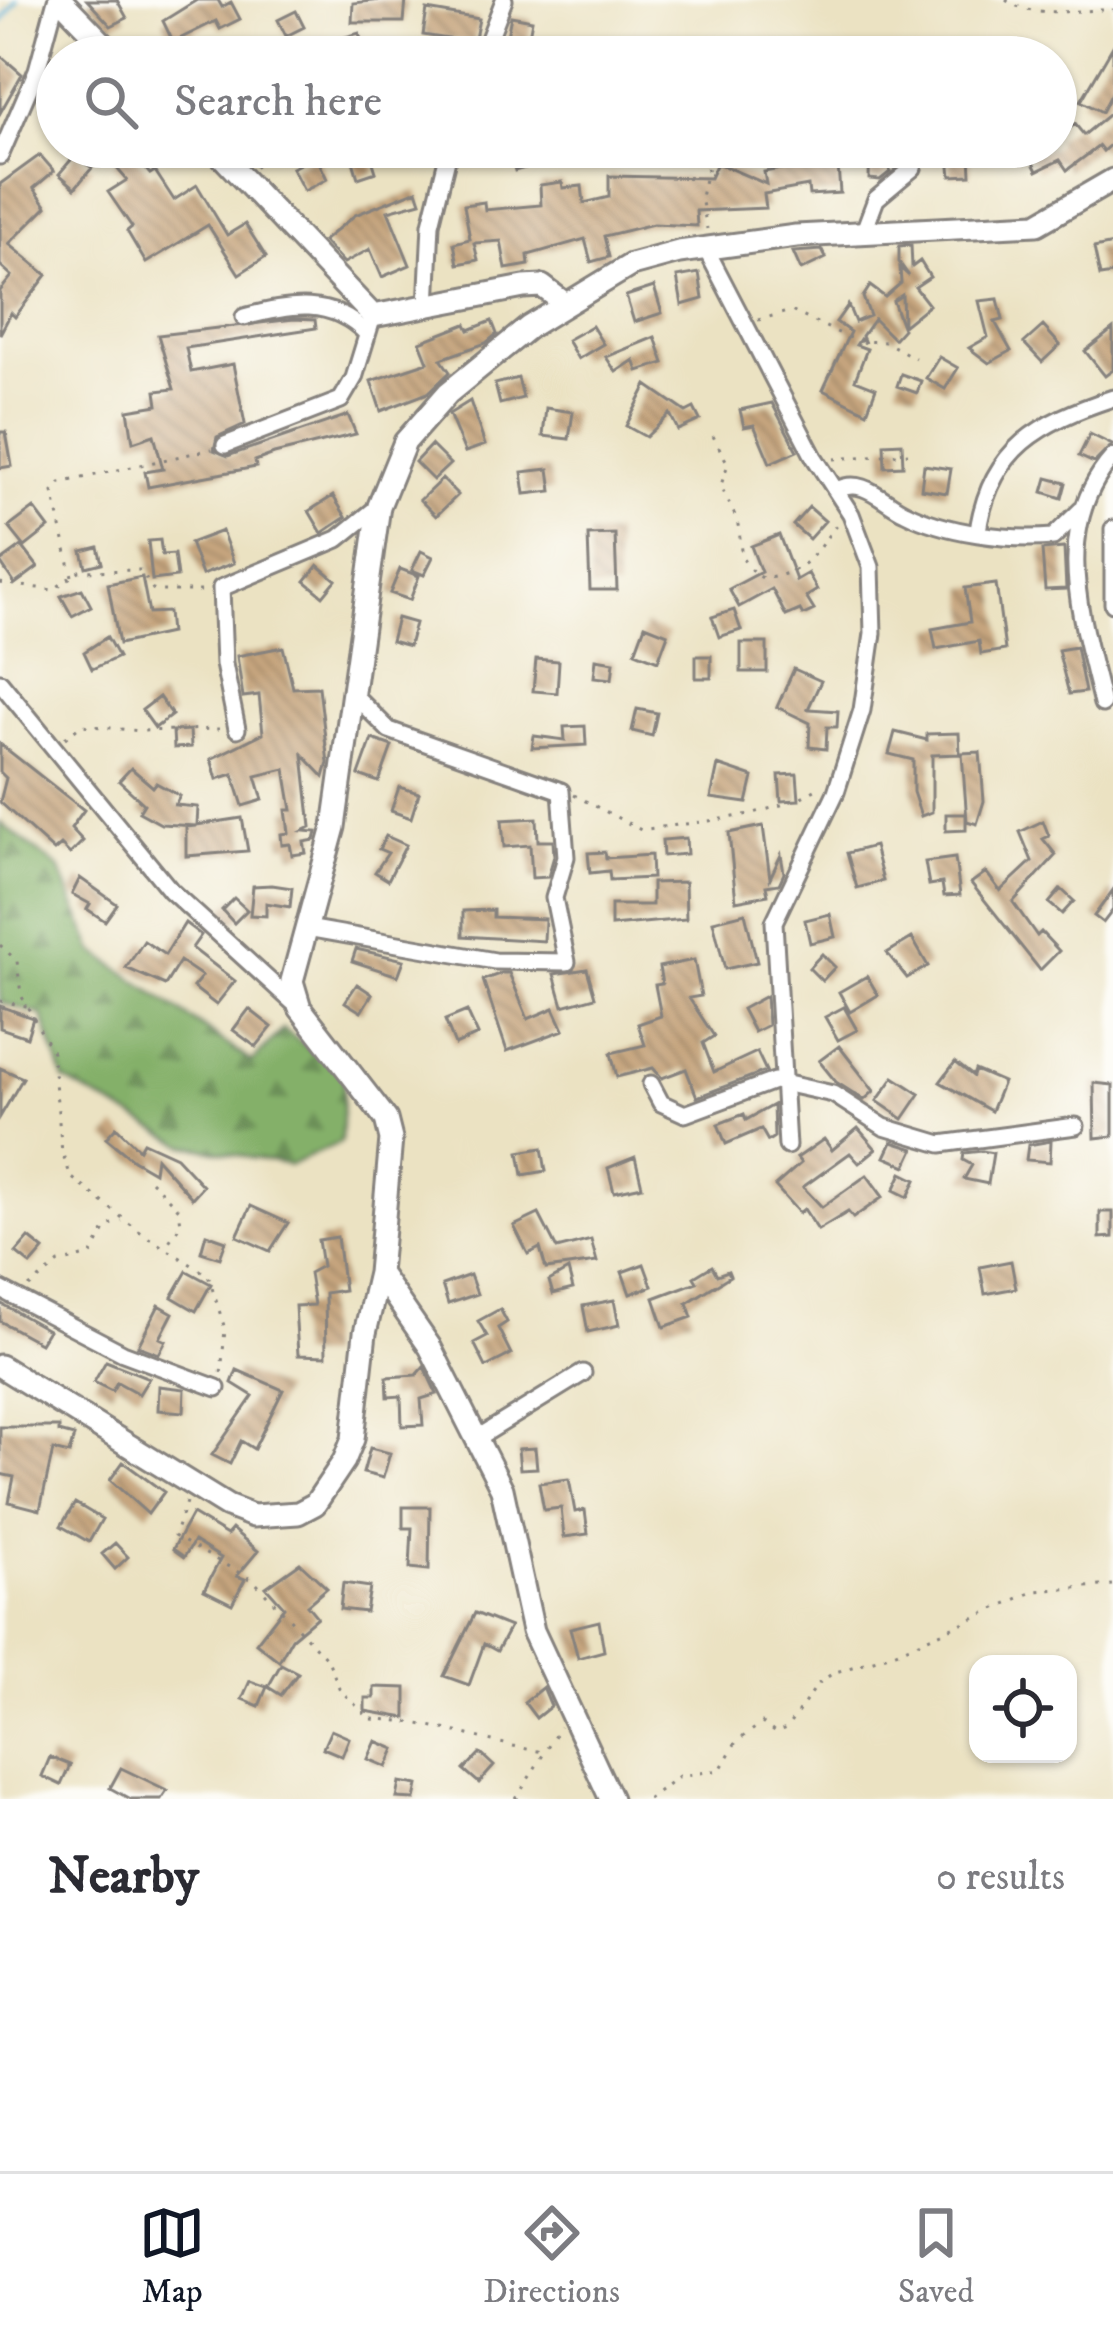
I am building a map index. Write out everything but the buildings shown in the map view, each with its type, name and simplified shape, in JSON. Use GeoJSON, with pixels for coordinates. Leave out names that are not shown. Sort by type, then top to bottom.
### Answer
{"type":"FeatureCollection","features":[{"type":"Feature","properties":{"kind":"main road"},"geometry":{"type":"LineString","coordinates":[[58,0],[95,36]]}},
{"type":"Feature","properties":{"kind":"main road"},"geometry":{"type":"LineString","coordinates":[[237,168],[370,325],[524,286],[542,286],[563,302]]}},
{"type":"Feature","properties":{"kind":"main road"},"geometry":{"type":"LineString","coordinates":[[0,1366],[190,1484],[253,1516],[277,1517],[315,1504],[353,1439],[365,1333],[379,1273],[381,1203],[392,1163],[386,1119],[300,1008],[292,981],[334,827],[379,506],[392,466],[424,417],[563,302],[631,266],[863,230],[1036,224],[1113,180]]}},
{"type":"Feature","properties":{"kind":"main road"},"geometry":{"type":"LineString","coordinates":[[379,1273],[430,1348],[479,1437],[515,1528],[533,1631],[610,1799]]}},
{"type":"Feature","properties":{"kind":"street"},"geometry":{"type":"LineString","coordinates":[[48,36],[58,0]]}},
{"type":"Feature","properties":{"kind":"street"},"geometry":{"type":"LineString","coordinates":[[490,36],[504,0]]}},
{"type":"Feature","properties":{"kind":"street"},"geometry":{"type":"LineString","coordinates":[[0,156],[36,75]]}},
{"type":"Feature","properties":{"kind":"street"},"geometry":{"type":"LineString","coordinates":[[428,308],[431,224],[445,168]]}},
{"type":"Feature","properties":{"kind":"street"},"geometry":{"type":"LineString","coordinates":[[863,230],[876,199],[913,169]]}},
{"type":"Feature","properties":{"kind":"street"},"geometry":{"type":"LineString","coordinates":[[707,251],[814,458],[851,514],[871,567],[873,633],[862,710],[836,792],[774,922],[787,1147]]}},
{"type":"Feature","properties":{"kind":"street"},"geometry":{"type":"LineString","coordinates":[[225,446],[341,400],[370,325],[334,308],[297,306],[244,317]]}},
{"type":"Feature","properties":{"kind":"street"},"geometry":{"type":"LineString","coordinates":[[978,531],[993,475],[1022,443],[1057,416],[1113,398]]}},
{"type":"Feature","properties":{"kind":"street"},"geometry":{"type":"LineString","coordinates":[[837,490],[845,485],[868,489],[910,516],[978,531],[1054,537],[1082,510],[1113,457]]}},
{"type":"Feature","properties":{"kind":"street"},"geometry":{"type":"LineString","coordinates":[[237,729],[224,664],[221,588],[338,539],[379,506]]}},
{"type":"Feature","properties":{"kind":"street"},"geometry":{"type":"LineString","coordinates":[[1082,510],[1076,602],[1102,704]]}},
{"type":"Feature","properties":{"kind":"street"},"geometry":{"type":"LineString","coordinates":[[1113,529],[1113,604]]}},
{"type":"Feature","properties":{"kind":"street"},"geometry":{"type":"LineString","coordinates":[[0,682],[171,891],[300,1008]]}},
{"type":"Feature","properties":{"kind":"street"},"geometry":{"type":"LineString","coordinates":[[307,928],[495,961],[563,965],[567,957],[554,898],[565,871],[567,818],[561,791],[388,730],[354,695]]}},
{"type":"Feature","properties":{"kind":"street"},"geometry":{"type":"LineString","coordinates":[[651,1084],[661,1103],[685,1114],[774,1081],[833,1094],[884,1127],[941,1144],[1076,1126]]}},
{"type":"Feature","properties":{"kind":"street"},"geometry":{"type":"LineString","coordinates":[[2,1288],[123,1353],[217,1388]]}},
{"type":"Feature","properties":{"kind":"street"},"geometry":{"type":"LineString","coordinates":[[479,1437],[583,1373]]}},
{"type":"Feature","properties":{"kind":"path"},"geometry":{"type":"LineString","coordinates":[[1006,0],[1017,7],[1113,10]]}},
{"type":"Feature","properties":{"kind":"path"},"geometry":{"type":"LineString","coordinates":[[249,179],[255,168]]}},
{"type":"Feature","properties":{"kind":"path"},"geometry":{"type":"LineString","coordinates":[[707,168],[701,197],[707,251]]}},
{"type":"Feature","properties":{"kind":"path"},"geometry":{"type":"LineString","coordinates":[[744,323],[791,311],[856,341],[886,342],[915,358]]}},
{"type":"Feature","properties":{"kind":"path"},"geometry":{"type":"LineString","coordinates":[[713,436],[728,464],[721,485],[738,524],[737,549],[764,579],[792,574],[813,560],[830,533],[851,514]]}},
{"type":"Feature","properties":{"kind":"path"},"geometry":{"type":"LineString","coordinates":[[72,576],[53,492],[60,483],[225,446]]}},
{"type":"Feature","properties":{"kind":"path"},"geometry":{"type":"LineString","coordinates":[[814,458],[908,453]]}},
{"type":"Feature","properties":{"kind":"path"},"geometry":{"type":"LineString","coordinates":[[0,583],[52,590],[72,576],[140,570],[154,591],[221,588]]}},
{"type":"Feature","properties":{"kind":"path"},"geometry":{"type":"LineString","coordinates":[[55,747],[82,725],[141,731],[237,729]]}},
{"type":"Feature","properties":{"kind":"path"},"geometry":{"type":"LineString","coordinates":[[561,791],[641,830],[674,821],[753,818],[836,781],[836,792]]}},
{"type":"Feature","properties":{"kind":"path"},"geometry":{"type":"LineString","coordinates":[[0,945],[16,961],[28,1007],[52,1052],[59,1132],[71,1177],[124,1220],[208,1275],[215,1288],[226,1337],[225,1372],[217,1388]]}},
{"type":"Feature","properties":{"kind":"path"},"geometry":{"type":"LineString","coordinates":[[0,1001],[28,1007]]}},
{"type":"Feature","properties":{"kind":"path"},"geometry":{"type":"LineString","coordinates":[[151,1181],[179,1209],[181,1224],[165,1247]]}},
{"type":"Feature","properties":{"kind":"path"},"geometry":{"type":"LineString","coordinates":[[2,1288],[25,1289],[59,1263],[91,1255],[106,1226],[124,1220]]}},
{"type":"Feature","properties":{"kind":"path"},"geometry":{"type":"LineString","coordinates":[[190,1484],[174,1536],[254,1581],[328,1660],[340,1690],[370,1719],[415,1720],[495,1744],[543,1752]]}},
{"type":"Feature","properties":{"kind":"path"},"geometry":{"type":"LineString","coordinates":[[648,1799],[679,1776],[720,1769],[736,1742],[763,1723],[776,1733],[786,1729],[818,1684],[833,1673],[889,1655],[1035,1591],[1113,1585]]}},
{"type":"Feature","properties":{"kind":"path"},"geometry":{"type":"LineString","coordinates":[[516,1799],[543,1752],[565,1722],[576,1717]]}},
{"type":"Feature","properties":{"kind":"green space"},"geometry":{"type":"Polygon","coordinates":[[[0,823],[59,868],[94,951],[252,1062],[283,1029],[344,1074],[341,1142],[290,1165],[185,1145],[64,1080],[42,1015],[0,1002],[0,823]]]}},
{"type":"Feature","properties":{"kind":"waterway"},"geometry":{"type":"LineString","coordinates":[[0,24],[17,0]]}}]}
